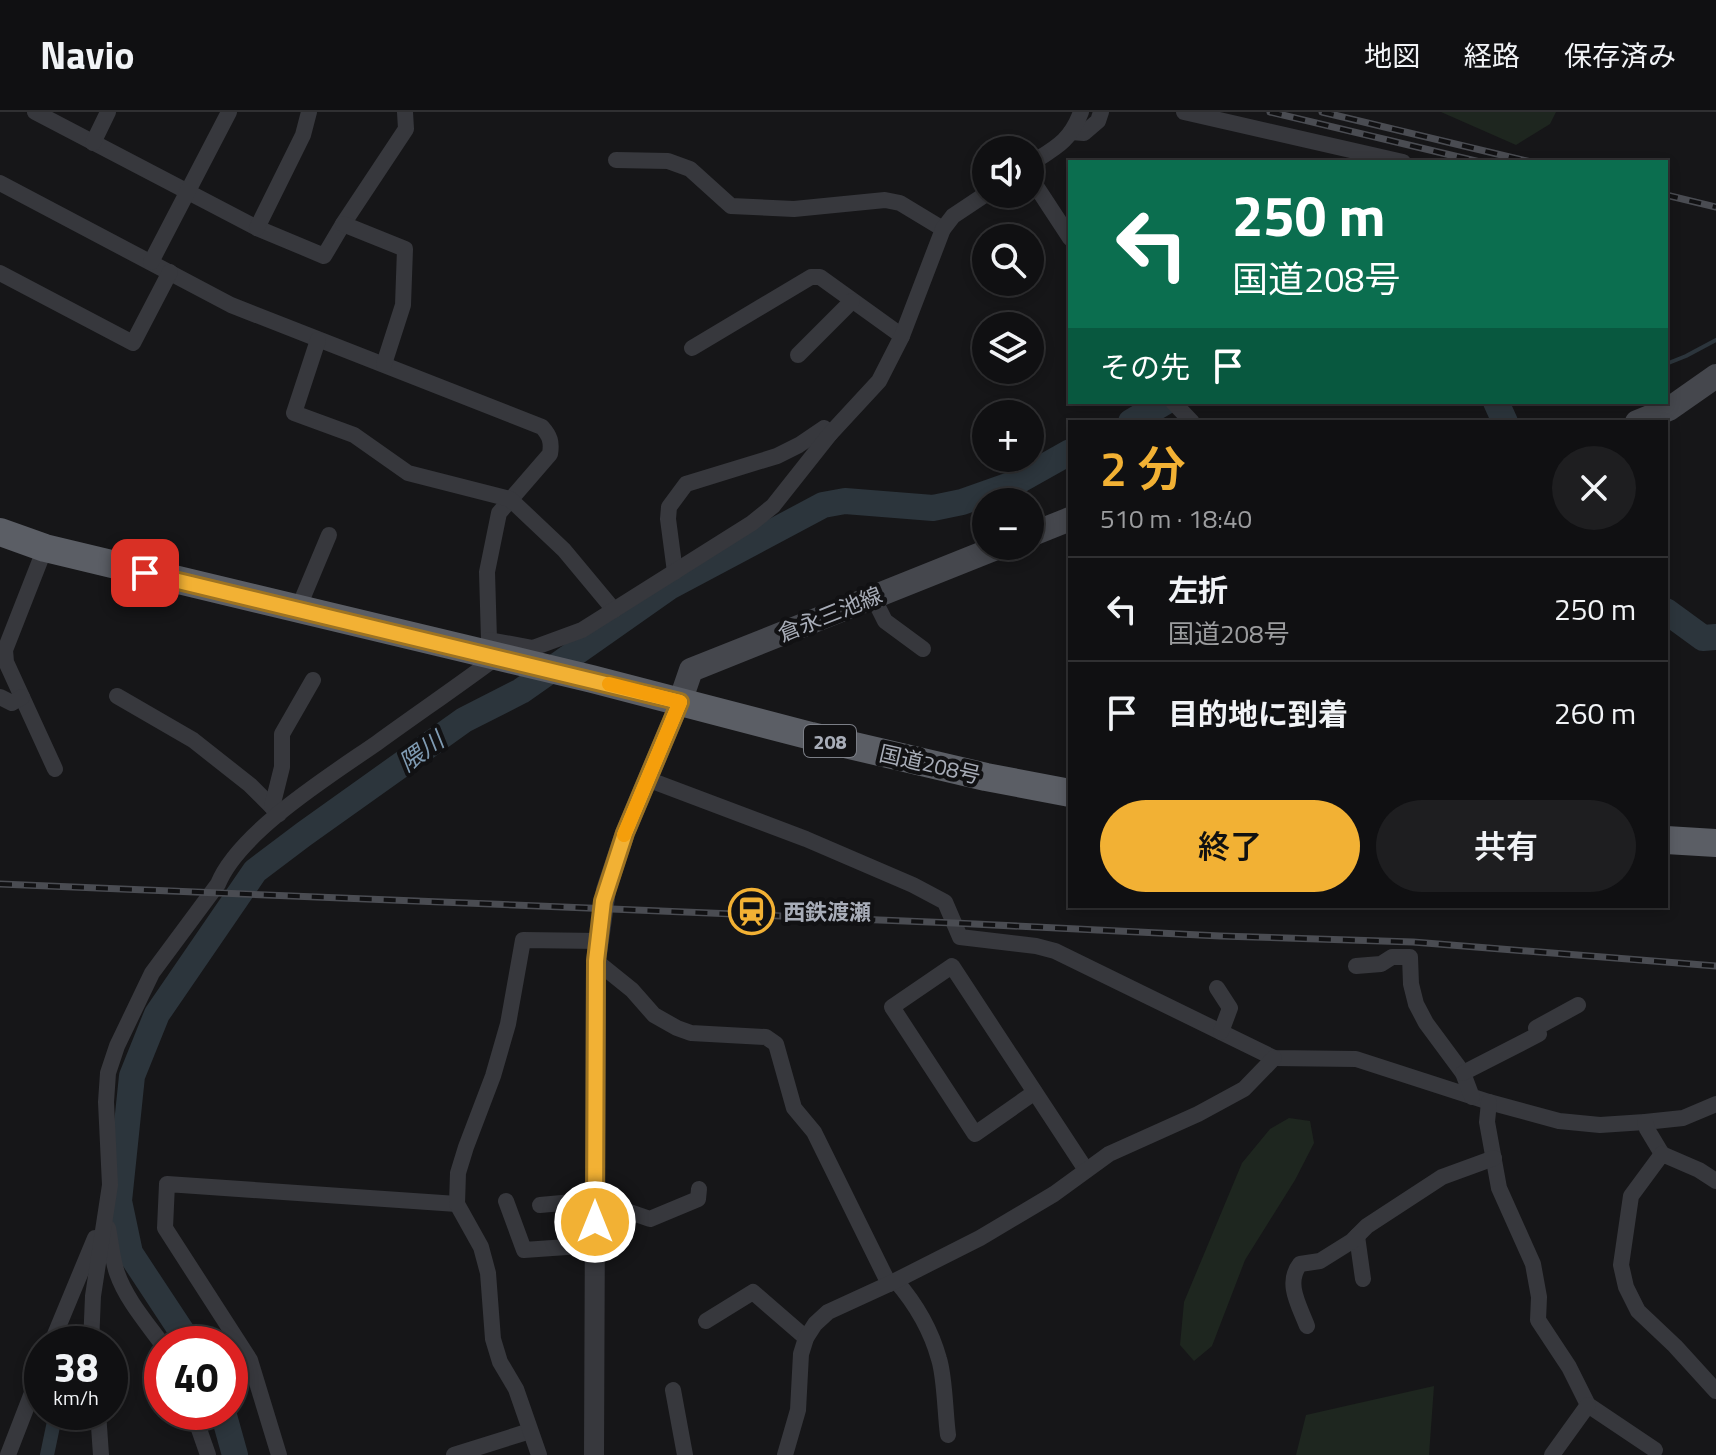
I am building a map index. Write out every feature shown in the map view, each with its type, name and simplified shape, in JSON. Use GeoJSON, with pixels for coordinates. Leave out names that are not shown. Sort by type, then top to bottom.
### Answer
{"type":"FeatureCollection","features":[{"type":"Feature","properties":{"kind":"highway","name":"国道208号"},"geometry":{"type":"LineString","coordinates":[[0,532],[45,548],[494,652],[826,740],[1068,793]]}},
{"type":"Feature","properties":{"kind":"highway"},"geometry":{"type":"LineString","coordinates":[[1668,840],[1716,843]]}},
{"type":"Feature","properties":{"kind":"main road"},"geometry":{"type":"LineString","coordinates":[[1642,420],[1669,409],[1716,376]]}},
{"type":"Feature","properties":{"kind":"main road"},"geometry":{"type":"LineString","coordinates":[[1044,529],[1068,520]]}},
{"type":"Feature","properties":{"kind":"main road","name":"倉永三池線"},"geometry":{"type":"LineString","coordinates":[[680,702],[691,670],[972,558]]}},
{"type":"Feature","properties":{"kind":"street"},"geometry":{"type":"LineString","coordinates":[[35,112],[257,228],[324,256],[406,129],[405,112]]}},
{"type":"Feature","properties":{"kind":"street"},"geometry":{"type":"LineString","coordinates":[[93,143],[108,112]]}},
{"type":"Feature","properties":{"kind":"street"},"geometry":{"type":"LineString","coordinates":[[151,262],[229,112]]}},
{"type":"Feature","properties":{"kind":"street"},"geometry":{"type":"LineString","coordinates":[[257,228],[303,135],[309,112]]}},
{"type":"Feature","properties":{"kind":"street"},"geometry":{"type":"LineString","coordinates":[[1044,155],[1068,139],[1081,112]]}},
{"type":"Feature","properties":{"kind":"street"},"geometry":{"type":"LineString","coordinates":[[1071,132],[1084,133],[1098,121],[1101,112]]}},
{"type":"Feature","properties":{"kind":"street"},"geometry":{"type":"LineString","coordinates":[[1184,112],[1394,160]]}},
{"type":"Feature","properties":{"kind":"street"},"geometry":{"type":"LineString","coordinates":[[616,160],[668,161],[690,169],[731,206],[794,209],[885,200],[900,203],[943,229]]}},
{"type":"Feature","properties":{"kind":"street"},"geometry":{"type":"LineString","coordinates":[[0,183],[231,305],[542,427],[552,445],[550,454],[499,513],[487,572],[494,652]]}},
{"type":"Feature","properties":{"kind":"street"},"geometry":{"type":"LineString","coordinates":[[1044,197],[1068,235]]}},
{"type":"Feature","properties":{"kind":"street"},"geometry":{"type":"LineString","coordinates":[[92,1326],[93,1296],[110,1185],[106,1102],[108,1073],[117,1046],[152,973],[218,884],[223,872],[276,810],[494,652],[533,648],[582,630],[752,523],[773,506],[830,434],[879,381],[902,336],[943,229],[953,216],[972,203]]}},
{"type":"Feature","properties":{"kind":"street"},"geometry":{"type":"LineString","coordinates":[[343,224],[405,249],[403,305],[384,364]]}},
{"type":"Feature","properties":{"kind":"street"},"geometry":{"type":"LineString","coordinates":[[0,273],[133,343],[170,272]]}},
{"type":"Feature","properties":{"kind":"street"},"geometry":{"type":"LineString","coordinates":[[692,348],[811,277],[820,277],[902,336]]}},
{"type":"Feature","properties":{"kind":"street"},"geometry":{"type":"LineString","coordinates":[[798,355],[852,301]]}},
{"type":"Feature","properties":{"kind":"street"},"geometry":{"type":"LineString","coordinates":[[318,340],[294,413],[354,435],[408,473],[510,499],[564,550],[614,610]]}},
{"type":"Feature","properties":{"kind":"street"},"geometry":{"type":"LineString","coordinates":[[1175,404],[1190,420]]}},
{"type":"Feature","properties":{"kind":"street"},"geometry":{"type":"LineString","coordinates":[[675,572],[669,507],[686,484],[777,456],[824,428],[830,434]]}},
{"type":"Feature","properties":{"kind":"street"},"geometry":{"type":"LineString","coordinates":[[298,609],[329,535]]}},
{"type":"Feature","properties":{"kind":"street"},"geometry":{"type":"LineString","coordinates":[[45,548],[5,650],[6,662],[55,769]]}},
{"type":"Feature","properties":{"kind":"street"},"geometry":{"type":"LineString","coordinates":[[873,597],[885,621],[923,649]]}},
{"type":"Feature","properties":{"kind":"street"},"geometry":{"type":"LineString","coordinates":[[276,810],[282,767],[282,734],[313,680]]}},
{"type":"Feature","properties":{"kind":"street"},"geometry":{"type":"LineString","coordinates":[[117,696],[193,740],[276,810]]}},
{"type":"Feature","properties":{"kind":"street"},"geometry":{"type":"LineString","coordinates":[[0,697],[12,703],[22,697]]}},
{"type":"Feature","properties":{"kind":"street"},"geometry":{"type":"LineString","coordinates":[[594,1455],[597,951],[606,890],[625,833],[680,702]]}},
{"type":"Feature","properties":{"kind":"street"},"geometry":{"type":"LineString","coordinates":[[647,779],[806,839],[913,885],[945,902],[960,937],[1055,951],[1274,1058],[1356,1059],[1472,1097],[1559,1121],[1600,1125],[1683,1118],[1716,1104]]}},
{"type":"Feature","properties":{"kind":"street"},"geometry":{"type":"LineString","coordinates":[[539,1455],[516,1389],[500,1362],[493,1339],[488,1273],[481,1247],[457,1204],[458,1173],[504,1037],[523,940],[597,951],[654,1015],[677,1028],[691,1033],[766,1037],[776,1044],[794,1108],[814,1132],[893,1282],[912,1300],[924,1322],[940,1360],[948,1435]]}},
{"type":"Feature","properties":{"kind":"street"},"geometry":{"type":"LineString","coordinates":[[1356,966],[1381,964],[1392,957],[1410,957],[1411,984],[1416,1004],[1426,1023],[1463,1073],[1472,1097]]}},
{"type":"Feature","properties":{"kind":"street"},"geometry":{"type":"LineString","coordinates":[[1035,1092],[975,1134],[892,1007],[952,966],[1035,1092],[1086,1170]]}},
{"type":"Feature","properties":{"kind":"street"},"geometry":{"type":"LineString","coordinates":[[1217,988],[1230,1008],[1221,1032]]}},
{"type":"Feature","properties":{"kind":"street"},"geometry":{"type":"LineString","coordinates":[[1463,1073],[1539,1034],[1536,1028],[1578,1005]]}},
{"type":"Feature","properties":{"kind":"street"},"geometry":{"type":"LineString","coordinates":[[785,1455],[798,1410],[801,1354],[815,1324],[828,1312],[980,1238],[1054,1194],[1109,1154],[1198,1114],[1244,1089],[1274,1058]]}},
{"type":"Feature","properties":{"kind":"street"},"geometry":{"type":"LineString","coordinates":[[1489,1102],[1487,1122],[1499,1188],[1533,1264],[1539,1297],[1538,1320],[1569,1367],[1588,1405],[1655,1450]]}},
{"type":"Feature","properties":{"kind":"street"},"geometry":{"type":"LineString","coordinates":[[1645,1122],[1662,1154],[1716,1181]]}},
{"type":"Feature","properties":{"kind":"street"},"geometry":{"type":"LineString","coordinates":[[1662,1154],[1631,1196],[1621,1265],[1626,1287],[1638,1311],[1716,1391]]}},
{"type":"Feature","properties":{"kind":"street"},"geometry":{"type":"LineString","coordinates":[[1307,1326],[1293,1286],[1293,1273],[1300,1264],[1320,1261],[1442,1177],[1494,1158]]}},
{"type":"Feature","properties":{"kind":"street"},"geometry":{"type":"LineString","coordinates":[[279,1455],[250,1360],[165,1228],[167,1184],[457,1204]]}},
{"type":"Feature","properties":{"kind":"street"},"geometry":{"type":"LineString","coordinates":[[540,1205],[595,1200],[650,1219],[698,1199],[699,1189]]}},
{"type":"Feature","properties":{"kind":"street"},"geometry":{"type":"LineString","coordinates":[[506,1201],[524,1250],[595,1245]]}},
{"type":"Feature","properties":{"kind":"street"},"geometry":{"type":"LineString","coordinates":[[58,1326],[105,1214]]}},
{"type":"Feature","properties":{"kind":"street"},"geometry":{"type":"LineString","coordinates":[[105,1214],[116,1271],[149,1326]]}},
{"type":"Feature","properties":{"kind":"street"},"geometry":{"type":"LineString","coordinates":[[1357,1236],[1363,1279]]}},
{"type":"Feature","properties":{"kind":"street"},"geometry":{"type":"LineString","coordinates":[[706,1321],[753,1292],[806,1338]]}},
{"type":"Feature","properties":{"kind":"street"},"geometry":{"type":"LineString","coordinates":[[673,1390],[685,1455]]}},
{"type":"Feature","properties":{"kind":"street"},"geometry":{"type":"LineString","coordinates":[[1552,1455],[1588,1405]]}},
{"type":"Feature","properties":{"kind":"street"},"geometry":{"type":"LineString","coordinates":[[8,1455],[24,1414]]}},
{"type":"Feature","properties":{"kind":"street"},"geometry":{"type":"LineString","coordinates":[[100,1430],[101,1455]]}},
{"type":"Feature","properties":{"kind":"street"},"geometry":{"type":"LineString","coordinates":[[199,1430],[208,1455]]}},
{"type":"Feature","properties":{"kind":"street"},"geometry":{"type":"LineString","coordinates":[[454,1455],[530,1431]]}},
{"type":"Feature","properties":{"kind":"shaded area"},"geometry":{"type":"Polygon","coordinates":[[[1441,112],[1556,112],[1550,124],[1516,145],[1441,112]]]}},
{"type":"Feature","properties":{"kind":"shaded area"},"geometry":{"type":"Polygon","coordinates":[[[1289,1118],[1310,1121],[1314,1143],[1295,1180],[1245,1260],[1212,1346],[1194,1361],[1180,1345],[1184,1302],[1242,1163],[1270,1129],[1289,1118]]]}},
{"type":"Feature","properties":{"kind":"shaded area"},"geometry":{"type":"Polygon","coordinates":[[[1434,1386],[1429,1455],[1296,1455],[1306,1415],[1434,1386]]]}},
{"type":"Feature","properties":{"kind":"waterway"},"geometry":{"type":"LineString","coordinates":[[1668,363],[1716,340]]}},
{"type":"Feature","properties":{"kind":"waterway","name":"隈川"},"geometry":{"type":"LineString","coordinates":[[1134,420],[1162,404]]}},
{"type":"Feature","properties":{"kind":"waterway","name":"隈川"},"geometry":{"type":"LineString","coordinates":[[1497,404],[1504,420]]}},
{"type":"Feature","properties":{"kind":"waterway","name":"隈川"},"geometry":{"type":"LineString","coordinates":[[178,1326],[130,1253],[119,1201],[132,1076],[157,1014],[255,871],[464,720],[521,691],[669,587],[823,505],[845,501],[933,508],[962,502],[1013,484],[1068,453]]}},
{"type":"Feature","properties":{"kind":"waterway","name":"隈川"},"geometry":{"type":"LineString","coordinates":[[1668,612],[1703,638],[1716,637]]}},
{"type":"Feature","properties":{"kind":"waterway"},"geometry":{"type":"LineString","coordinates":[[47,1455],[52,1430]]}},
{"type":"Feature","properties":{"kind":"waterway","name":"隈川"},"geometry":{"type":"LineString","coordinates":[[228,1430],[235,1455]]}},
{"type":"Feature","properties":{"kind":"railway"},"geometry":{"type":"LineString","coordinates":[[1270,112],[1472,160]]}},
{"type":"Feature","properties":{"kind":"railway"},"geometry":{"type":"LineString","coordinates":[[1322,112],[1523,160]]}},
{"type":"Feature","properties":{"kind":"railway"},"geometry":{"type":"LineString","coordinates":[[1668,195],[1716,207]]}},
{"type":"Feature","properties":{"kind":"railway"},"geometry":{"type":"LineString","coordinates":[[0,884],[1413,942],[1716,966]]}},
{"type":"Feature","properties":{"kind":"slow traffic"},"geometry":{"type":"LineString","coordinates":[[609,684],[680,702],[624,835]]}},
{"type":"Feature","properties":{"kind":"place","name":"西鉄渡瀬"},"geometry":{"type":"Point","coordinates":[752,912]}},
{"type":"Feature","properties":{"kind":"route"},"geometry":{"type":"LineString","coordinates":[[145,573],[680,702],[625,833],[603,901],[596,961],[595,1222]]}}]}
